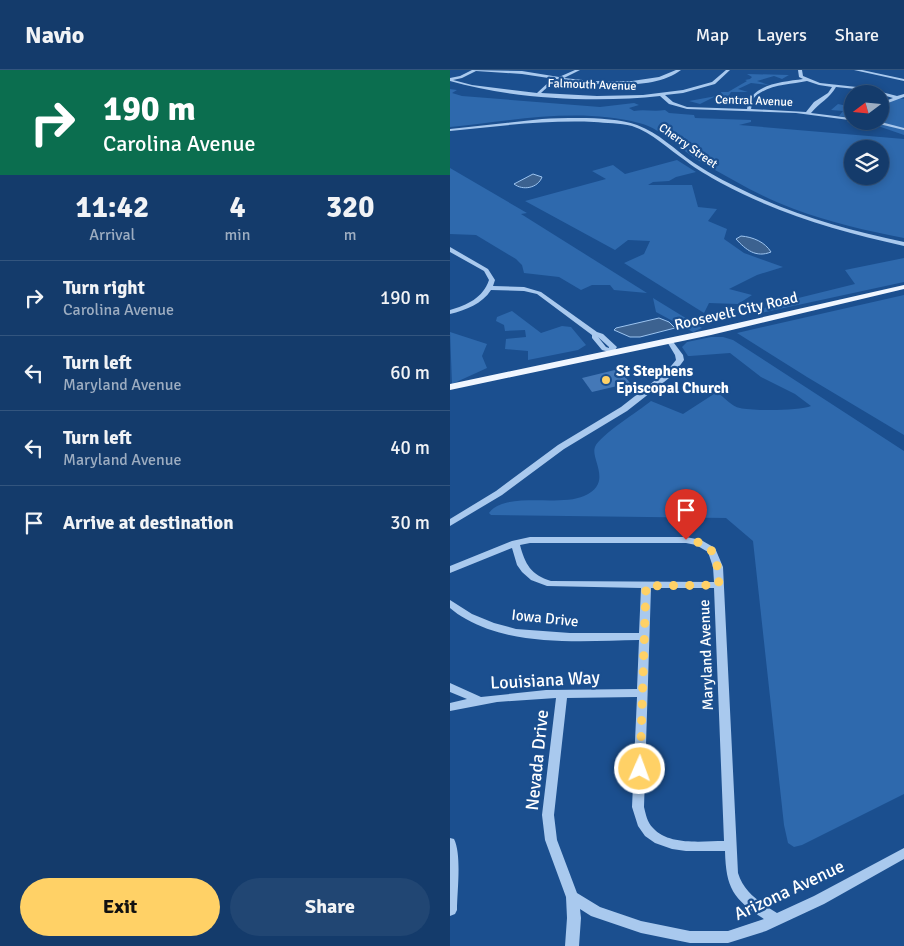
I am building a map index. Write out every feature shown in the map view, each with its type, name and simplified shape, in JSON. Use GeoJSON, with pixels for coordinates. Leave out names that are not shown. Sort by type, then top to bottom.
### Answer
{"type":"FeatureCollection","features":[{"type":"Feature","properties":{"kind":"main road","name":"Roosevelt City Road"},"geometry":{"type":"LineString","coordinates":[[669,340],[904,287]]}},
{"type":"Feature","properties":{"kind":"main road"},"geometry":{"type":"LineString","coordinates":[[450,387],[669,340]]}},
{"type":"Feature","properties":{"kind":"street"},"geometry":{"type":"LineString","coordinates":[[450,79],[461,77],[475,70],[521,71],[591,82],[641,81],[660,78],[679,70]]}},
{"type":"Feature","properties":{"kind":"street"},"geometry":{"type":"LineString","coordinates":[[539,93],[551,82],[578,70]]}},
{"type":"Feature","properties":{"kind":"street","name":"Falmouth Avenue"},"geometry":{"type":"LineString","coordinates":[[450,79],[476,88],[539,93],[595,97],[662,95],[705,87],[722,79],[728,70]]}},
{"type":"Feature","properties":{"kind":"street"},"geometry":{"type":"LineString","coordinates":[[800,70],[800,74],[805,80]]}},
{"type":"Feature","properties":{"kind":"street"},"geometry":{"type":"LineString","coordinates":[[856,70],[904,80]]}},
{"type":"Feature","properties":{"kind":"street"},"geometry":{"type":"LineString","coordinates":[[749,111],[752,98],[756,93],[774,86],[805,80],[835,86],[866,89],[895,97]]}},
{"type":"Feature","properties":{"kind":"street"},"geometry":{"type":"LineString","coordinates":[[808,113],[816,102],[830,94],[835,86]]}},
{"type":"Feature","properties":{"kind":"street","name":"Central Avenue"},"geometry":{"type":"LineString","coordinates":[[662,95],[671,103],[687,108],[808,113],[844,118]]}},
{"type":"Feature","properties":{"kind":"street"},"geometry":{"type":"LineString","coordinates":[[889,101],[904,95]]}},
{"type":"Feature","properties":{"kind":"street","name":"Cherry Street"},"geometry":{"type":"LineString","coordinates":[[450,130],[557,119],[634,125],[648,131],[702,170],[770,206],[844,230],[904,244]]}},
{"type":"Feature","properties":{"kind":"street"},"geometry":{"type":"LineString","coordinates":[[889,125],[904,128]]}},
{"type":"Feature","properties":{"kind":"street"},"geometry":{"type":"LineString","coordinates":[[450,249],[486,270],[492,280],[490,288],[480,299],[450,312]]}},
{"type":"Feature","properties":{"kind":"street"},"geometry":{"type":"LineString","coordinates":[[490,288],[524,289],[539,293],[595,334],[595,338],[604,349],[612,351]]}},
{"type":"Feature","properties":{"kind":"street","name":"Roosevelt City Road"},"geometry":{"type":"LineString","coordinates":[[450,523],[499,493],[561,447],[624,409],[670,373],[680,360],[679,355],[669,340]]}},
{"type":"Feature","properties":{"kind":"street","name":"Maryland Avenue"},"geometry":{"type":"LineString","coordinates":[[450,570],[515,543],[537,539],[691,540],[704,544],[714,552],[717,561],[719,585],[732,873],[738,890],[746,900],[776,920]]}},
{"type":"Feature","properties":{"kind":"street"},"geometry":{"type":"LineString","coordinates":[[515,543],[519,561],[524,570],[540,581],[557,585],[719,585]]}},
{"type":"Feature","properties":{"kind":"street"},"geometry":{"type":"LineString","coordinates":[[646,586],[638,807],[644,827],[653,837],[666,842],[730,846]]}},
{"type":"Feature","properties":{"kind":"street","name":"Iowa Drive"},"geometry":{"type":"LineString","coordinates":[[450,603],[460,612],[480,622],[524,633],[567,637],[644,636]]}},
{"type":"Feature","properties":{"kind":"street"},"geometry":{"type":"LineString","coordinates":[[450,687],[481,701]]}},
{"type":"Feature","properties":{"kind":"street","name":"Louisiana Way"},"geometry":{"type":"LineString","coordinates":[[450,707],[481,701],[562,694],[642,693]]}},
{"type":"Feature","properties":{"kind":"street","name":"Nevada Drive"},"geometry":{"type":"LineString","coordinates":[[562,694],[548,815],[551,840],[572,896],[574,918],[572,946]]}},
{"type":"Feature","properties":{"kind":"street"},"geometry":{"type":"LineString","coordinates":[[450,843],[452,864],[450,910]]}},
{"type":"Feature","properties":{"kind":"street","name":"Arizona Avenue"},"geometry":{"type":"LineString","coordinates":[[572,896],[596,912],[644,928],[690,937],[728,937],[747,932],[819,900],[904,853]]}},
{"type":"Feature","properties":{"kind":"shaded area"},"geometry":{"type":"Polygon","coordinates":[[[747,74],[789,75],[782,79],[774,76],[757,81],[769,85],[751,83],[738,89],[748,92],[731,92],[728,97],[714,97],[700,104],[689,101],[722,95],[721,92],[728,92],[752,77],[747,74]]]}},
{"type":"Feature","properties":{"kind":"shaded area"},"geometry":{"type":"Polygon","coordinates":[[[450,89],[457,90],[452,93],[462,96],[600,107],[634,103],[639,105],[629,108],[634,111],[665,110],[669,113],[694,115],[695,118],[751,120],[751,122],[739,125],[904,139],[904,238],[834,222],[771,200],[706,165],[657,130],[639,123],[616,118],[592,116],[521,119],[450,127],[450,89]]]}},
{"type":"Feature","properties":{"kind":"shaded area"},"geometry":{"type":"Polygon","coordinates":[[[896,97],[904,99],[904,135],[889,130],[889,101],[896,97]]]}},
{"type":"Feature","properties":{"kind":"shaded area"},"geometry":{"type":"Polygon","coordinates":[[[838,104],[844,105],[844,117],[839,116],[843,111],[831,110],[838,104]]]}},
{"type":"Feature","properties":{"kind":"shaded area"},"geometry":{"type":"Polygon","coordinates":[[[677,160],[696,172],[676,177],[669,181],[653,182],[648,185],[692,185],[698,207],[717,209],[708,221],[727,229],[724,239],[744,253],[783,267],[757,275],[729,289],[752,295],[738,304],[709,303],[704,313],[624,263],[644,254],[650,241],[628,240],[615,250],[525,201],[606,179],[592,171],[613,165],[625,174],[677,160]]]}},
{"type":"Feature","properties":{"kind":"shaded area"},"geometry":{"type":"Polygon","coordinates":[[[450,168],[527,213],[521,214],[647,293],[614,290],[610,285],[592,285],[581,290],[559,277],[524,273],[522,265],[516,259],[476,235],[450,234],[450,168]]]}},
{"type":"Feature","properties":{"kind":"shaded area"},"geometry":{"type":"Polygon","coordinates":[[[533,174],[542,177],[534,186],[526,188],[514,184],[533,174]]]}},
{"type":"Feature","properties":{"kind":"shaded area"},"geometry":{"type":"Polygon","coordinates":[[[741,236],[758,241],[771,252],[761,254],[752,252],[736,239],[741,236]]]}},
{"type":"Feature","properties":{"kind":"shaded area"},"geometry":{"type":"Polygon","coordinates":[[[904,258],[904,282],[761,313],[760,311],[770,305],[855,284],[845,270],[904,258]]]}},
{"type":"Feature","properties":{"kind":"shaded area"},"geometry":{"type":"Polygon","coordinates":[[[904,295],[904,435],[737,333],[904,295]]]}},
{"type":"Feature","properties":{"kind":"shaded area"},"geometry":{"type":"Polygon","coordinates":[[[653,298],[702,328],[693,332],[656,312],[653,298]]]}},
{"type":"Feature","properties":{"kind":"shaded area"},"geometry":{"type":"Polygon","coordinates":[[[512,311],[541,333],[562,326],[571,327],[586,345],[578,350],[528,360],[528,351],[505,349],[506,339],[526,337],[525,330],[505,331],[504,325],[496,321],[497,317],[512,311]]]}},
{"type":"Feature","properties":{"kind":"shaded area"},"geometry":{"type":"Polygon","coordinates":[[[659,318],[669,322],[675,328],[640,337],[630,337],[614,330],[616,328],[659,318]]]}},
{"type":"Feature","properties":{"kind":"shaded area"},"geometry":{"type":"Polygon","coordinates":[[[450,332],[487,344],[482,356],[487,368],[452,384],[450,332]]]}},
{"type":"Feature","properties":{"kind":"shaded area"},"geometry":{"type":"Polygon","coordinates":[[[711,337],[723,337],[733,340],[904,451],[904,794],[802,845],[794,847],[788,843],[784,825],[753,541],[726,518],[491,515],[489,513],[496,506],[507,503],[574,499],[593,491],[598,485],[599,478],[594,452],[598,442],[651,401],[683,414],[717,392],[734,406],[746,409],[787,410],[811,406],[795,394],[761,377],[730,353],[688,356],[682,347],[687,342],[711,337]]]}},
{"type":"Feature","properties":{"kind":"building","name":"St Stephens Episcopal Church"},"geometry":{"type":"Polygon","coordinates":[[[619,369],[630,383],[592,392],[582,378],[619,369]]]}},
{"type":"Feature","properties":{"kind":"place","name":"St Stephens Episcopal Church"},"geometry":{"type":"Point","coordinates":[606,380]}},
{"type":"Feature","properties":{"kind":"route"},"geometry":{"type":"LineString","coordinates":[[640,769],[646,586],[719,585],[717,561],[714,552],[704,544],[686,540]]}}]}
